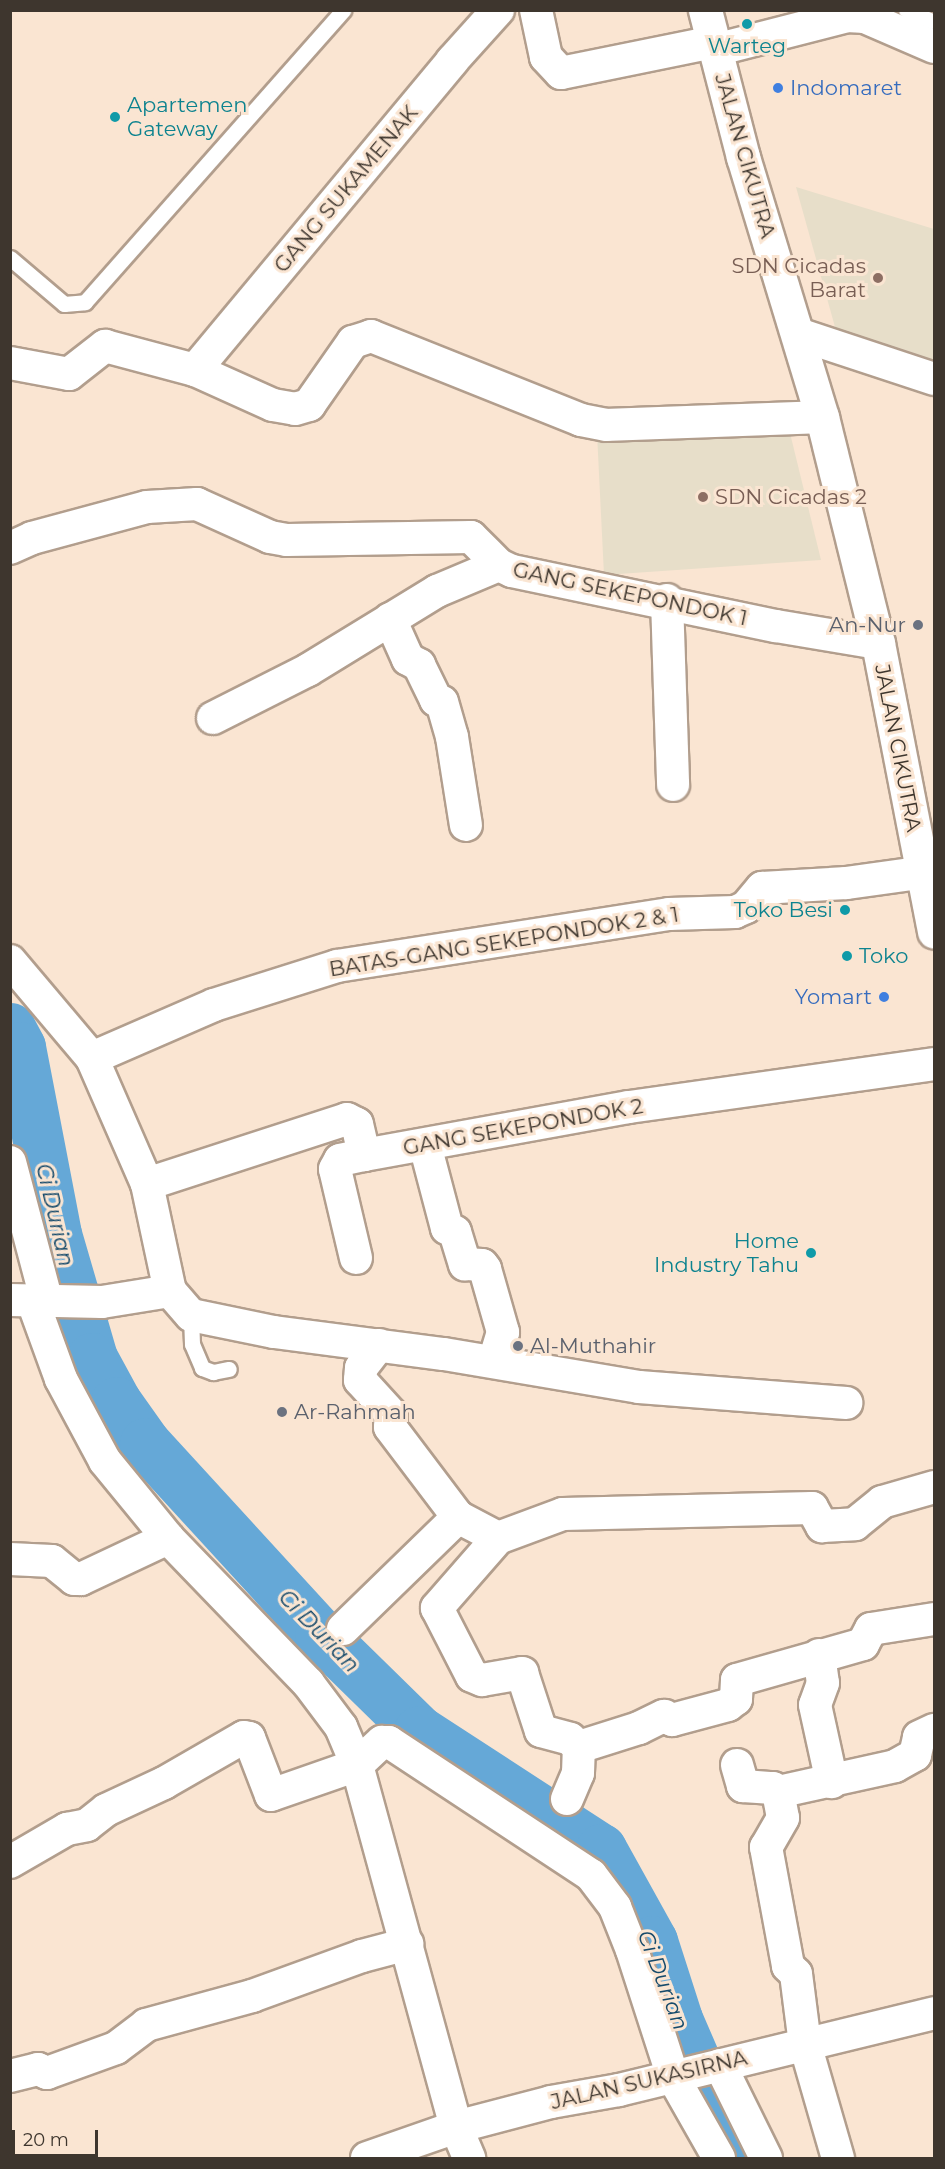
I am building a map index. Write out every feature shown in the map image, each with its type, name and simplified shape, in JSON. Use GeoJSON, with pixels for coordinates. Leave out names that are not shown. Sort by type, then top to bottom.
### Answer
{"type":"FeatureCollection","features":[{"type":"Feature","properties":{"kind":"main road","name":"JALAN CIKUTRA"},"geometry":{"type":"LineString","coordinates":[[705,10],[743,157],[822,417],[878,643],[928,871],[934,932]]}},
{"type":"Feature","properties":{"kind":"street","name":"GANG SUKAMENAK"},"geometry":{"type":"LineString","coordinates":[[195,370],[452,61],[498,10]]}},
{"type":"Feature","properties":{"kind":"street"},"geometry":{"type":"LineString","coordinates":[[536,10],[546,57],[561,73],[714,46],[847,16],[865,17],[934,47]]}},
{"type":"Feature","properties":{"kind":"street"},"geometry":{"type":"LineString","coordinates":[[798,334],[934,379]]}},
{"type":"Feature","properties":{"kind":"street"},"geometry":{"type":"LineString","coordinates":[[10,363],[69,374],[105,346],[195,370],[273,405],[296,409],[309,405],[353,342],[371,336],[572,416],[607,425],[822,417]]}},
{"type":"Feature","properties":{"kind":"street","name":"GANG SEKEPONDOK 1"},"geometry":{"type":"LineString","coordinates":[[10,548],[32,538],[147,507],[176,503],[212,508],[270,537],[287,540],[471,537],[499,565],[512,571],[667,600],[776,626],[878,643]]}},
{"type":"Feature","properties":{"kind":"street"},"geometry":{"type":"LineString","coordinates":[[213,718],[308,670],[437,591],[499,565]]}},
{"type":"Feature","properties":{"kind":"street"},"geometry":{"type":"LineString","coordinates":[[667,600],[673,785]]}},
{"type":"Feature","properties":{"kind":"street"},"geometry":{"type":"LineString","coordinates":[[390,619],[408,659],[419,665],[436,700],[442,702],[452,737],[466,825]]}},
{"type":"Feature","properties":{"kind":"street","name":"BATAS-GANG SEKEPONDOK 2 & 1"},"geometry":{"type":"LineString","coordinates":[[92,1058],[214,1005],[337,966],[669,914],[735,912],[746,907],[762,888],[847,883],[928,871]]}},
{"type":"Feature","properties":{"kind":"street"},"geometry":{"type":"LineString","coordinates":[[10,961],[92,1058],[147,1184],[170,1291],[191,1315],[274,1332],[379,1345],[669,1390],[846,1403]]}},
{"type":"Feature","properties":{"kind":"street","name":"GANG SEKEPONDOK 2"},"geometry":{"type":"LineString","coordinates":[[356,1258],[335,1169],[340,1160],[629,1107],[934,1064]]}},
{"type":"Feature","properties":{"kind":"street"},"geometry":{"type":"LineString","coordinates":[[147,1184],[347,1119],[357,1124],[364,1155]]}},
{"type":"Feature","properties":{"kind":"street"},"geometry":{"type":"LineString","coordinates":[[425,1145],[447,1228],[455,1232],[465,1264],[482,1265],[485,1269],[503,1332],[494,1362]]}},
{"type":"Feature","properties":{"kind":"street"},"geometry":{"type":"LineString","coordinates":[[10,1162],[36,1301],[61,1379],[105,1461],[168,1538],[308,1683],[341,1727],[357,1765],[456,2127],[469,2158]]}},
{"type":"Feature","properties":{"kind":"street"},"geometry":{"type":"LineString","coordinates":[[36,1301],[89,1302],[170,1291]]}},
{"type":"Feature","properties":{"kind":"street"},"geometry":{"type":"LineString","coordinates":[[379,1345],[361,1368],[360,1380],[391,1414],[390,1427],[458,1517],[498,1538]]}},
{"type":"Feature","properties":{"kind":"street"},"geometry":{"type":"LineString","coordinates":[[579,1747],[570,1739],[540,1731],[522,1673],[482,1680],[472,1676],[437,1608],[498,1538],[563,1514],[812,1508],[822,1526],[855,1524],[882,1502],[934,1487]]}},
{"type":"Feature","properties":{"kind":"street"},"geometry":{"type":"LineString","coordinates":[[343,1629],[458,1517]]}},
{"type":"Feature","properties":{"kind":"street"},"geometry":{"type":"LineString","coordinates":[[10,1559],[52,1561],[74,1579],[81,1579],[168,1538]]}},
{"type":"Feature","properties":{"kind":"street"},"geometry":{"type":"LineString","coordinates":[[579,1747],[639,1728],[663,1717],[672,1720],[728,1705],[736,1698],[737,1680],[866,1643],[871,1629],[934,1619]]}},
{"type":"Feature","properties":{"kind":"street"},"geometry":{"type":"LineString","coordinates":[[819,1655],[823,1683],[815,1705],[832,1782]]}},
{"type":"Feature","properties":{"kind":"street"},"geometry":{"type":"LineString","coordinates":[[737,1765],[743,1786],[772,1788],[778,1792],[832,1782],[896,1766],[915,1755],[919,1737],[934,1730]]}},
{"type":"Feature","properties":{"kind":"street"},"geometry":{"type":"LineString","coordinates":[[10,1862],[67,1828],[87,1825],[106,1810],[164,1784],[244,1737],[249,1738],[271,1795],[357,1765],[382,1742],[389,1742],[591,1875],[615,1907],[632,1950],[696,2071],[766,2158]]}},
{"type":"Feature","properties":{"kind":"street"},"geometry":{"type":"LineString","coordinates":[[567,1799],[578,1773],[579,1747]]}},
{"type":"Feature","properties":{"kind":"street"},"geometry":{"type":"LineString","coordinates":[[778,1792],[783,1818],[766,1847],[788,1966],[796,1974],[805,2044],[838,2158]]}},
{"type":"Feature","properties":{"kind":"street"},"geometry":{"type":"LineString","coordinates":[[10,2076],[38,2069],[47,2073],[116,2048],[146,2025],[252,1996],[362,1956],[406,1944]]}},
{"type":"Feature","properties":{"kind":"street","name":"JALAN SUKASIRNA"},"geometry":{"type":"LineString","coordinates":[[367,2158],[456,2127],[551,2102],[696,2071],[934,2013]]}},
{"type":"Feature","properties":{"kind":"street"},"geometry":{"type":"LineString","coordinates":[[696,2071],[719,2158]]}},
{"type":"Feature","properties":{"kind":"lane"},"geometry":{"type":"LineString","coordinates":[[10,258],[64,304],[85,302],[343,10]]}},
{"type":"Feature","properties":{"kind":"lane"},"geometry":{"type":"LineString","coordinates":[[906,10],[934,22]]}},
{"type":"Feature","properties":{"kind":"lane"},"geometry":{"type":"LineString","coordinates":[[191,1315],[192,1344],[202,1368],[213,1372],[229,1369]]}},
{"type":"Feature","properties":{"kind":"shaded area","name":"SDN Cicadas Barat"},"geometry":{"type":"Polygon","coordinates":[[[796,187],[934,229],[934,363],[835,327],[796,187]]]}},
{"type":"Feature","properties":{"kind":"shaded area","name":"SDN Cicadas 2"},"geometry":{"type":"Polygon","coordinates":[[[597,433],[790,433],[821,560],[604,575],[597,433]]]}},
{"type":"Feature","properties":{"kind":"waterway","name":"Ci Durian"},"geometry":{"type":"LineString","coordinates":[[10,1028],[20,1047],[56,1234],[92,1358],[116,1402],[145,1443],[320,1634],[419,1731],[601,1849],[652,1941],[677,2019],[737,2158]]}},
{"type":"Feature","properties":{"kind":"place","name":"Warteg"},"geometry":{"type":"Point","coordinates":[747,24]}},
{"type":"Feature","properties":{"kind":"place","name":"Indomaret"},"geometry":{"type":"Point","coordinates":[778,88]}},
{"type":"Feature","properties":{"kind":"place","name":"Apartemen Gateway"},"geometry":{"type":"Point","coordinates":[115,117]}},
{"type":"Feature","properties":{"kind":"place","name":"SDN Cicadas Barat"},"geometry":{"type":"Point","coordinates":[878,278]}},
{"type":"Feature","properties":{"kind":"place","name":"SDN Cicadas 2"},"geometry":{"type":"Point","coordinates":[703,497]}},
{"type":"Feature","properties":{"kind":"place","name":"An-Nur"},"geometry":{"type":"Point","coordinates":[918,625]}},
{"type":"Feature","properties":{"kind":"place","name":"Toko Besi"},"geometry":{"type":"Point","coordinates":[845,910]}},
{"type":"Feature","properties":{"kind":"place","name":"Toko"},"geometry":{"type":"Point","coordinates":[847,956]}},
{"type":"Feature","properties":{"kind":"place","name":"Yomart"},"geometry":{"type":"Point","coordinates":[884,997]}},
{"type":"Feature","properties":{"kind":"place","name":"Home Industry Tahu"},"geometry":{"type":"Point","coordinates":[811,1253]}},
{"type":"Feature","properties":{"kind":"place","name":"Al-Muthahir"},"geometry":{"type":"Point","coordinates":[518,1346]}},
{"type":"Feature","properties":{"kind":"place","name":"Ar-Rahmah"},"geometry":{"type":"Point","coordinates":[282,1412]}}]}
